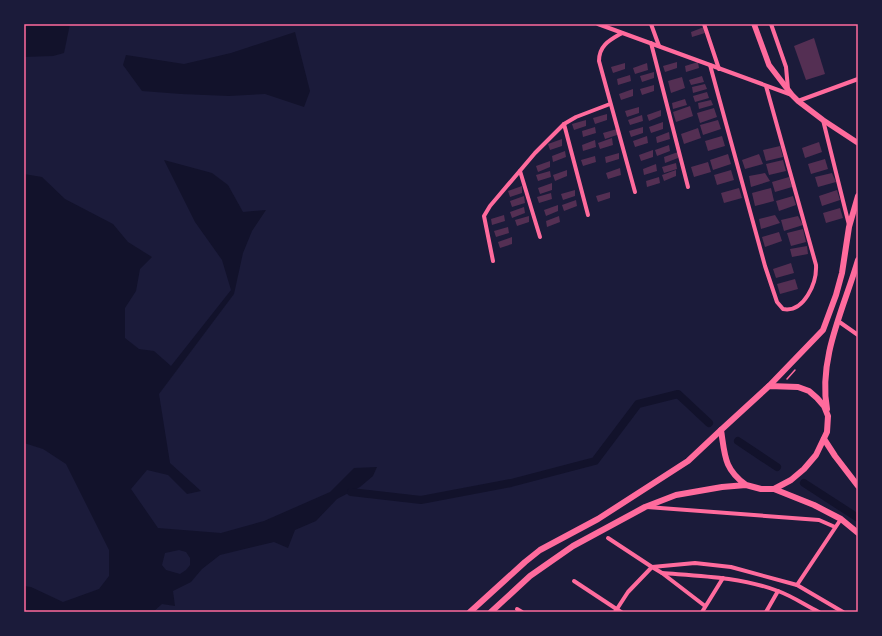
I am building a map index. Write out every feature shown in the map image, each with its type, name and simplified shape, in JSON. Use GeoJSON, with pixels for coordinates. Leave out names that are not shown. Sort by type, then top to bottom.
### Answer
{"type":"FeatureCollection","features":[{"type":"Feature","properties":{"kind":"main road"},"geometry":{"type":"LineString","coordinates":[[471,611],[540,550],[598,519],[688,461],[769,386],[823,330],[836,296],[842,273],[849,227],[858,196]]}},
{"type":"Feature","properties":{"kind":"main road"},"geometry":{"type":"LineString","coordinates":[[774,489],[791,480],[804,469],[816,455],[827,432],[828,416],[825,398],[825,380],[830,347],[858,264]]}},
{"type":"Feature","properties":{"kind":"main road"},"geometry":{"type":"LineString","coordinates":[[769,386],[798,387],[809,391],[824,406],[828,416]]}},
{"type":"Feature","properties":{"kind":"main road"},"geometry":{"type":"LineString","coordinates":[[721,430],[725,456],[729,468],[736,478],[746,485]]}},
{"type":"Feature","properties":{"kind":"main road"},"geometry":{"type":"LineString","coordinates":[[824,439],[858,486]]}},
{"type":"Feature","properties":{"kind":"main road"},"geometry":{"type":"LineString","coordinates":[[491,612],[530,576],[573,546],[645,507],[676,494],[746,485],[761,489],[774,489],[814,505],[840,519],[858,533]]}},
{"type":"Feature","properties":{"kind":"street"},"geometry":{"type":"LineString","coordinates":[[598,24],[651,42],[719,69],[792,95]]}},
{"type":"Feature","properties":{"kind":"street"},"geometry":{"type":"LineString","coordinates":[[651,24],[659,46]]}},
{"type":"Feature","properties":{"kind":"street"},"geometry":{"type":"LineString","coordinates":[[704,24],[719,69]]}},
{"type":"Feature","properties":{"kind":"street"},"geometry":{"type":"LineString","coordinates":[[754,24],[770,65],[792,95],[823,120],[858,143]]}},
{"type":"Feature","properties":{"kind":"street"},"geometry":{"type":"LineString","coordinates":[[771,24],[786,67],[788,89]]}},
{"type":"Feature","properties":{"kind":"street"},"geometry":{"type":"LineString","coordinates":[[622,33],[605,44],[600,52],[600,61],[610,104],[635,192]]}},
{"type":"Feature","properties":{"kind":"street"},"geometry":{"type":"LineString","coordinates":[[651,42],[688,187]]}},
{"type":"Feature","properties":{"kind":"street"},"geometry":{"type":"LineString","coordinates":[[710,65],[763,258],[777,302],[783,309],[792,309],[798,306],[811,288],[815,279],[816,265],[766,86]]}},
{"type":"Feature","properties":{"kind":"street"},"geometry":{"type":"LineString","coordinates":[[798,101],[858,79]]}},
{"type":"Feature","properties":{"kind":"street"},"geometry":{"type":"LineString","coordinates":[[493,261],[484,216],[490,206],[535,153],[564,124],[576,117],[610,104]]}},
{"type":"Feature","properties":{"kind":"street"},"geometry":{"type":"LineString","coordinates":[[823,120],[849,227]]}},
{"type":"Feature","properties":{"kind":"street"},"geometry":{"type":"LineString","coordinates":[[564,124],[588,214]]}},
{"type":"Feature","properties":{"kind":"street"},"geometry":{"type":"LineString","coordinates":[[520,172],[540,237]]}},
{"type":"Feature","properties":{"kind":"street"},"geometry":{"type":"LineString","coordinates":[[838,321],[858,335]]}},
{"type":"Feature","properties":{"kind":"street"},"geometry":{"type":"LineString","coordinates":[[645,507],[819,520],[835,527]]}},
{"type":"Feature","properties":{"kind":"street"},"geometry":{"type":"LineString","coordinates":[[797,585],[840,519]]}},
{"type":"Feature","properties":{"kind":"street"},"geometry":{"type":"LineString","coordinates":[[608,538],[662,572],[705,606]]}},
{"type":"Feature","properties":{"kind":"street"},"geometry":{"type":"LineString","coordinates":[[574,581],[617,611],[628,592],[652,567],[695,563],[717,564],[758,573],[797,585],[843,612]]}},
{"type":"Feature","properties":{"kind":"street"},"geometry":{"type":"LineString","coordinates":[[662,572],[749,582],[778,591],[819,612]]}},
{"type":"Feature","properties":{"kind":"street"},"geometry":{"type":"LineString","coordinates":[[702,612],[723,578]]}},
{"type":"Feature","properties":{"kind":"street"},"geometry":{"type":"LineString","coordinates":[[766,612],[778,591]]}},
{"type":"Feature","properties":{"kind":"street"},"geometry":{"type":"LineString","coordinates":[[517,608],[522,612]]}},
{"type":"Feature","properties":{"kind":"path"},"geometry":{"type":"LineString","coordinates":[[779,386],[796,369]]}},
{"type":"Feature","properties":{"kind":"shaded area"},"geometry":{"type":"Polygon","coordinates":[[[24,24],[70,24],[64,53],[53,56],[24,57],[24,24]]]}},
{"type":"Feature","properties":{"kind":"shaded area"},"geometry":{"type":"Polygon","coordinates":[[[295,32],[310,91],[304,107],[265,94],[229,96],[142,91],[123,65],[126,55],[184,64],[231,53],[295,32]]]}},
{"type":"Feature","properties":{"kind":"shaded area"},"geometry":{"type":"Polygon","coordinates":[[[164,160],[212,173],[228,185],[243,212],[266,210],[252,231],[243,253],[234,294],[159,394],[170,463],[201,491],[187,494],[168,475],[147,470],[131,489],[158,528],[221,533],[264,521],[330,492],[354,468],[377,467],[373,476],[360,487],[337,499],[316,521],[295,530],[288,548],[274,542],[220,555],[202,569],[191,582],[173,591],[175,606],[162,604],[153,612],[24,612],[24,586],[31,587],[63,602],[99,589],[109,576],[109,550],[66,464],[43,449],[24,443],[24,174],[42,177],[65,199],[113,224],[128,242],[152,257],[140,269],[136,291],[125,308],[125,338],[139,349],[154,351],[171,366],[231,290],[222,260],[195,222],[164,160]],[[179,550],[165,553],[162,565],[166,570],[180,574],[190,565],[190,558],[186,552],[179,550]]]}},
{"type":"Feature","properties":{"kind":"building"},"geometry":{"type":"Polygon","coordinates":[[[704,27],[705,33],[692,37],[691,32],[704,27]]]}},
{"type":"Feature","properties":{"kind":"building"},"geometry":{"type":"Polygon","coordinates":[[[814,38],[825,74],[806,80],[794,46],[814,38]]]}},
{"type":"Feature","properties":{"kind":"building"},"geometry":{"type":"Polygon","coordinates":[[[677,62],[677,68],[665,72],[663,66],[677,62]]]}},
{"type":"Feature","properties":{"kind":"building"},"geometry":{"type":"Polygon","coordinates":[[[698,62],[699,68],[686,72],[685,66],[698,62]]]}},
{"type":"Feature","properties":{"kind":"building"},"geometry":{"type":"Polygon","coordinates":[[[625,63],[625,69],[613,73],[611,67],[625,63]]]}},
{"type":"Feature","properties":{"kind":"building"},"geometry":{"type":"Polygon","coordinates":[[[647,63],[648,70],[635,74],[633,68],[647,63]]]}},
{"type":"Feature","properties":{"kind":"building"},"geometry":{"type":"Polygon","coordinates":[[[654,72],[654,78],[642,82],[640,76],[654,72]]]}},
{"type":"Feature","properties":{"kind":"building"},"geometry":{"type":"Polygon","coordinates":[[[630,75],[631,81],[618,85],[617,79],[630,75]]]}},
{"type":"Feature","properties":{"kind":"building"},"geometry":{"type":"Polygon","coordinates":[[[702,76],[704,82],[691,85],[689,80],[702,76]]]}},
{"type":"Feature","properties":{"kind":"building"},"geometry":{"type":"Polygon","coordinates":[[[682,77],[685,88],[671,93],[668,81],[682,77]]]}},
{"type":"Feature","properties":{"kind":"building"},"geometry":{"type":"Polygon","coordinates":[[[705,84],[707,89],[693,93],[692,87],[705,84]]]}},
{"type":"Feature","properties":{"kind":"building"},"geometry":{"type":"Polygon","coordinates":[[[654,85],[654,91],[642,95],[640,89],[654,85]]]}},
{"type":"Feature","properties":{"kind":"building"},"geometry":{"type":"Polygon","coordinates":[[[633,89],[633,96],[621,100],[619,94],[633,89]]]}},
{"type":"Feature","properties":{"kind":"building"},"geometry":{"type":"Polygon","coordinates":[[[707,92],[709,98],[695,102],[693,96],[707,92]]]}},
{"type":"Feature","properties":{"kind":"building"},"geometry":{"type":"Polygon","coordinates":[[[685,99],[687,105],[673,109],[672,103],[685,99]]]}},
{"type":"Feature","properties":{"kind":"building"},"geometry":{"type":"Polygon","coordinates":[[[711,100],[713,105],[699,109],[698,103],[711,100]]]}},
{"type":"Feature","properties":{"kind":"building"},"geometry":{"type":"Polygon","coordinates":[[[690,106],[693,116],[676,122],[673,112],[690,106]]]}},
{"type":"Feature","properties":{"kind":"building"},"geometry":{"type":"Polygon","coordinates":[[[639,107],[639,113],[627,117],[625,111],[639,107]]]}},
{"type":"Feature","properties":{"kind":"building"},"geometry":{"type":"Polygon","coordinates":[[[714,108],[717,117],[700,123],[697,113],[714,108]]]}},
{"type":"Feature","properties":{"kind":"building"},"geometry":{"type":"Polygon","coordinates":[[[661,110],[661,116],[649,121],[647,115],[661,110]]]}},
{"type":"Feature","properties":{"kind":"building"},"geometry":{"type":"Polygon","coordinates":[[[607,114],[607,120],[595,124],[593,118],[607,114]]]}},
{"type":"Feature","properties":{"kind":"building"},"geometry":{"type":"Polygon","coordinates":[[[642,115],[643,121],[630,125],[628,120],[642,115]]]}},
{"type":"Feature","properties":{"kind":"building"},"geometry":{"type":"Polygon","coordinates":[[[586,120],[586,126],[574,130],[572,124],[586,120]]]}},
{"type":"Feature","properties":{"kind":"building"},"geometry":{"type":"Polygon","coordinates":[[[718,120],[721,129],[703,135],[700,125],[718,120]]]}},
{"type":"Feature","properties":{"kind":"building"},"geometry":{"type":"Polygon","coordinates":[[[663,122],[663,129],[651,133],[649,127],[663,122]]]}},
{"type":"Feature","properties":{"kind":"building"},"geometry":{"type":"Polygon","coordinates":[[[595,127],[596,133],[583,137],[582,131],[595,127]]]}},
{"type":"Feature","properties":{"kind":"building"},"geometry":{"type":"Polygon","coordinates":[[[643,127],[643,133],[631,137],[629,131],[643,127]]]}},
{"type":"Feature","properties":{"kind":"building"},"geometry":{"type":"Polygon","coordinates":[[[698,128],[701,138],[684,144],[681,134],[698,128]]]}},
{"type":"Feature","properties":{"kind":"building"},"geometry":{"type":"Polygon","coordinates":[[[617,129],[617,135],[605,139],[603,133],[617,129]]]}},
{"type":"Feature","properties":{"kind":"building"},"geometry":{"type":"Polygon","coordinates":[[[669,132],[670,139],[657,143],[656,137],[669,132]]]}},
{"type":"Feature","properties":{"kind":"building"},"geometry":{"type":"Polygon","coordinates":[[[647,136],[648,143],[635,147],[633,141],[647,136]]]}},
{"type":"Feature","properties":{"kind":"building"},"geometry":{"type":"Polygon","coordinates":[[[722,136],[725,146],[708,151],[705,141],[722,136]]]}},
{"type":"Feature","properties":{"kind":"building"},"geometry":{"type":"Polygon","coordinates":[[[612,138],[613,145],[600,149],[598,143],[612,138]]]}},
{"type":"Feature","properties":{"kind":"building"},"geometry":{"type":"Polygon","coordinates":[[[562,139],[562,146],[550,150],[548,144],[562,139]]]}},
{"type":"Feature","properties":{"kind":"building"},"geometry":{"type":"Polygon","coordinates":[[[595,140],[596,147],[583,151],[582,145],[595,140]]]}},
{"type":"Feature","properties":{"kind":"building"},"geometry":{"type":"Polygon","coordinates":[[[819,142],[822,152],[805,158],[802,148],[819,142]]]}},
{"type":"Feature","properties":{"kind":"building"},"geometry":{"type":"Polygon","coordinates":[[[669,145],[670,151],[657,156],[655,150],[669,145]]]}},
{"type":"Feature","properties":{"kind":"building"},"geometry":{"type":"Polygon","coordinates":[[[780,146],[783,157],[766,161],[763,150],[780,146]]]}},
{"type":"Feature","properties":{"kind":"building"},"geometry":{"type":"Polygon","coordinates":[[[653,150],[653,157],[641,161],[639,155],[653,150]]]}},
{"type":"Feature","properties":{"kind":"building"},"geometry":{"type":"Polygon","coordinates":[[[565,151],[566,157],[553,162],[552,156],[565,151]]]}},
{"type":"Feature","properties":{"kind":"building"},"geometry":{"type":"Polygon","coordinates":[[[678,152],[678,158],[665,163],[664,157],[678,152]]]}},
{"type":"Feature","properties":{"kind":"building"},"geometry":{"type":"Polygon","coordinates":[[[619,153],[619,159],[606,163],[605,157],[619,153]]]}},
{"type":"Feature","properties":{"kind":"building"},"geometry":{"type":"Polygon","coordinates":[[[728,154],[731,164],[713,170],[710,160],[728,154]]]}},
{"type":"Feature","properties":{"kind":"building"},"geometry":{"type":"Polygon","coordinates":[[[759,154],[763,164],[745,169],[742,160],[759,154]]]}},
{"type":"Feature","properties":{"kind":"building"},"geometry":{"type":"Polygon","coordinates":[[[595,156],[596,162],[583,166],[581,160],[595,156]]]}},
{"type":"Feature","properties":{"kind":"building"},"geometry":{"type":"Polygon","coordinates":[[[825,159],[828,169],[811,174],[808,164],[825,159]]]}},
{"type":"Feature","properties":{"kind":"building"},"geometry":{"type":"Polygon","coordinates":[[[783,160],[786,171],[769,175],[766,164],[783,160]]]}},
{"type":"Feature","properties":{"kind":"building"},"geometry":{"type":"Polygon","coordinates":[[[550,161],[550,167],[538,172],[536,166],[550,161]]]}},
{"type":"Feature","properties":{"kind":"building"},"geometry":{"type":"Polygon","coordinates":[[[708,162],[711,172],[694,177],[691,167],[708,162]]]}},
{"type":"Feature","properties":{"kind":"building"},"geometry":{"type":"Polygon","coordinates":[[[676,163],[677,169],[664,173],[662,167],[676,163]]]}},
{"type":"Feature","properties":{"kind":"building"},"geometry":{"type":"Polygon","coordinates":[[[656,164],[657,171],[644,175],[643,169],[656,164]]]}},
{"type":"Feature","properties":{"kind":"building"},"geometry":{"type":"Polygon","coordinates":[[[620,168],[621,175],[608,179],[606,173],[620,168]]]}},
{"type":"Feature","properties":{"kind":"building"},"geometry":{"type":"Polygon","coordinates":[[[567,170],[567,176],[555,181],[553,175],[567,170]]]}},
{"type":"Feature","properties":{"kind":"building"},"geometry":{"type":"Polygon","coordinates":[[[676,170],[676,176],[664,181],[662,175],[676,170]]]}},
{"type":"Feature","properties":{"kind":"building"},"geometry":{"type":"Polygon","coordinates":[[[731,170],[734,180],[717,185],[714,175],[731,170]]]}},
{"type":"Feature","properties":{"kind":"building"},"geometry":{"type":"Polygon","coordinates":[[[550,171],[551,177],[538,181],[536,175],[550,171]]]}},
{"type":"Feature","properties":{"kind":"building"},"geometry":{"type":"Polygon","coordinates":[[[765,173],[770,181],[751,187],[749,176],[765,173]]]}},
{"type":"Feature","properties":{"kind":"building"},"geometry":{"type":"Polygon","coordinates":[[[832,173],[836,182],[818,187],[815,177],[832,173]]]}},
{"type":"Feature","properties":{"kind":"building"},"geometry":{"type":"Polygon","coordinates":[[[659,177],[660,183],[647,187],[646,181],[659,177]]]}},
{"type":"Feature","properties":{"kind":"building"},"geometry":{"type":"Polygon","coordinates":[[[789,177],[792,187],[775,192],[772,182],[789,177]]]}},
{"type":"Feature","properties":{"kind":"building"},"geometry":{"type":"Polygon","coordinates":[[[552,183],[552,190],[540,194],[538,188],[552,183]]]}},
{"type":"Feature","properties":{"kind":"building"},"geometry":{"type":"Polygon","coordinates":[[[522,186],[522,193],[510,197],[508,191],[522,186]]]}},
{"type":"Feature","properties":{"kind":"building"},"geometry":{"type":"Polygon","coordinates":[[[739,188],[742,198],[724,203],[721,193],[739,188]]]}},
{"type":"Feature","properties":{"kind":"building"},"geometry":{"type":"Polygon","coordinates":[[[771,188],[774,201],[755,206],[752,193],[771,188]]]}},
{"type":"Feature","properties":{"kind":"building"},"geometry":{"type":"Polygon","coordinates":[[[575,190],[575,196],[563,200],[561,194],[575,190]]]}},
{"type":"Feature","properties":{"kind":"building"},"geometry":{"type":"Polygon","coordinates":[[[837,190],[840,200],[822,206],[819,196],[837,190]]]}},
{"type":"Feature","properties":{"kind":"building"},"geometry":{"type":"Polygon","coordinates":[[[610,192],[610,198],[598,202],[596,196],[610,192]]]}},
{"type":"Feature","properties":{"kind":"building"},"geometry":{"type":"Polygon","coordinates":[[[551,193],[552,199],[539,203],[537,197],[551,193]]]}},
{"type":"Feature","properties":{"kind":"building"},"geometry":{"type":"Polygon","coordinates":[[[524,196],[525,203],[512,207],[510,201],[524,196]]]}},
{"type":"Feature","properties":{"kind":"building"},"geometry":{"type":"Polygon","coordinates":[[[793,196],[796,205],[779,211],[776,201],[793,196]]]}},
{"type":"Feature","properties":{"kind":"building"},"geometry":{"type":"Polygon","coordinates":[[[576,200],[577,206],[564,211],[562,205],[576,200]]]}},
{"type":"Feature","properties":{"kind":"building"},"geometry":{"type":"Polygon","coordinates":[[[558,205],[558,211],[546,216],[544,210],[558,205]]]}},
{"type":"Feature","properties":{"kind":"building"},"geometry":{"type":"Polygon","coordinates":[[[524,207],[525,213],[512,218],[510,212],[524,207]]]}},
{"type":"Feature","properties":{"kind":"building"},"geometry":{"type":"Polygon","coordinates":[[[840,208],[843,218],[826,223],[823,213],[840,208]]]}},
{"type":"Feature","properties":{"kind":"building"},"geometry":{"type":"Polygon","coordinates":[[[504,215],[505,221],[492,225],[491,219],[504,215]]]}},
{"type":"Feature","properties":{"kind":"building"},"geometry":{"type":"Polygon","coordinates":[[[775,215],[780,223],[761,229],[759,219],[775,215]]]}},
{"type":"Feature","properties":{"kind":"building"},"geometry":{"type":"Polygon","coordinates":[[[529,216],[529,222],[517,226],[515,220],[529,216]]]}},
{"type":"Feature","properties":{"kind":"building"},"geometry":{"type":"Polygon","coordinates":[[[559,216],[560,222],[547,227],[546,221],[559,216]]]}},
{"type":"Feature","properties":{"kind":"building"},"geometry":{"type":"Polygon","coordinates":[[[798,216],[803,225],[784,231],[781,220],[798,216]]]}},
{"type":"Feature","properties":{"kind":"building"},"geometry":{"type":"Polygon","coordinates":[[[508,227],[509,233],[496,237],[494,231],[508,227]]]}},
{"type":"Feature","properties":{"kind":"building"},"geometry":{"type":"Polygon","coordinates":[[[803,229],[806,242],[791,246],[787,233],[803,229]]]}},
{"type":"Feature","properties":{"kind":"building"},"geometry":{"type":"Polygon","coordinates":[[[779,232],[782,241],[765,247],[762,237],[779,232]]]}},
{"type":"Feature","properties":{"kind":"building"},"geometry":{"type":"Polygon","coordinates":[[[512,237],[512,244],[500,248],[498,242],[512,237]]]}},
{"type":"Feature","properties":{"kind":"building"},"geometry":{"type":"Polygon","coordinates":[[[807,246],[808,254],[792,257],[790,249],[807,246]]]}},
{"type":"Feature","properties":{"kind":"building"},"geometry":{"type":"Polygon","coordinates":[[[791,263],[794,273],[776,278],[773,269],[791,263]]]}},
{"type":"Feature","properties":{"kind":"building"},"geometry":{"type":"Polygon","coordinates":[[[795,279],[798,289],[780,294],[777,284],[795,279]]]}},
{"type":"Feature","properties":{"kind":"waterway"},"geometry":{"type":"LineString","coordinates":[[351,492],[421,500],[511,483],[595,461],[638,404],[678,394],[709,423]]}},
{"type":"Feature","properties":{"kind":"waterway"},"geometry":{"type":"LineString","coordinates":[[738,441],[777,467]]}},
{"type":"Feature","properties":{"kind":"waterway"},"geometry":{"type":"LineString","coordinates":[[804,483],[858,518]]}}]}
